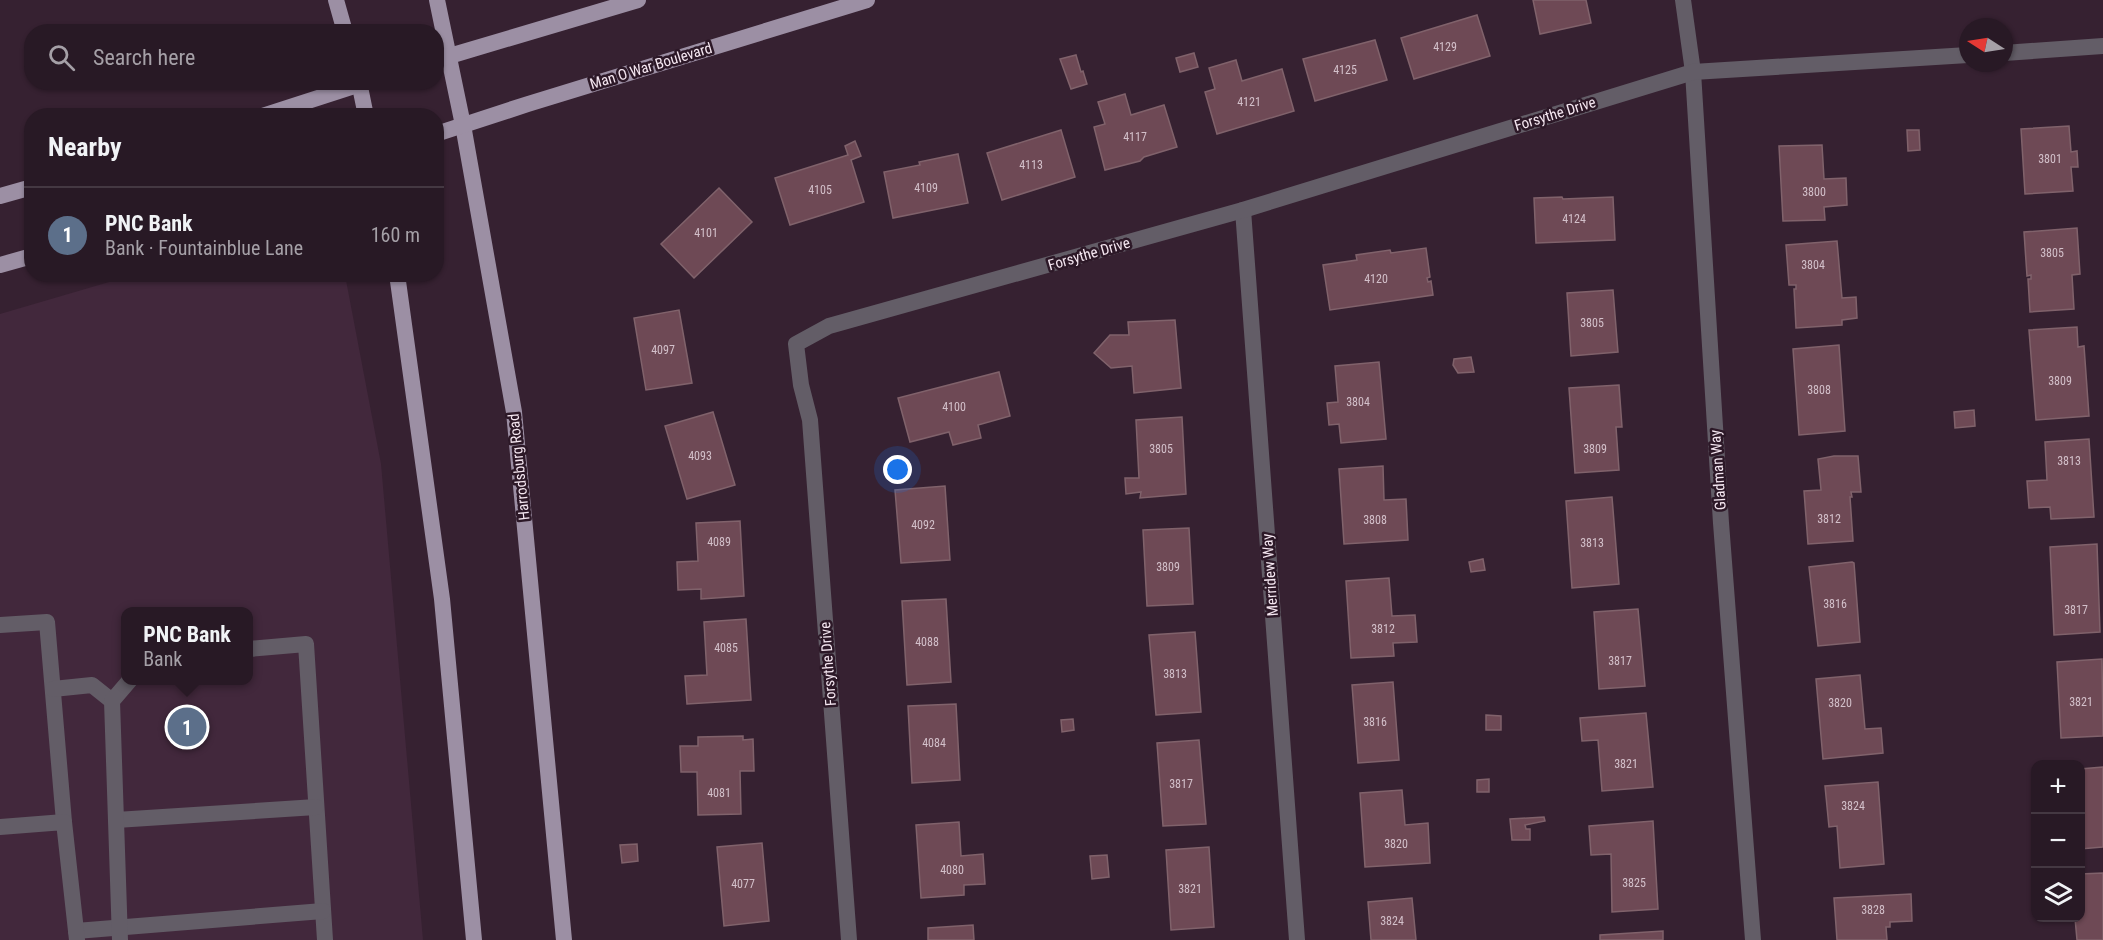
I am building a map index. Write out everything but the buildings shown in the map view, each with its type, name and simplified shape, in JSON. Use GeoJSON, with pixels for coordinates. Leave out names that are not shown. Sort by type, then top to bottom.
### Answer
{"type":"FeatureCollection","features":[{"type":"Feature","properties":{"kind":"main road"},"geometry":{"type":"LineString","coordinates":[[336,0],[343,24]]}},
{"type":"Feature","properties":{"kind":"main road","name":"Harrodsburg Road"},"geometry":{"type":"LineString","coordinates":[[437,0],[439,24]]}},
{"type":"Feature","properties":{"kind":"main road"},"geometry":{"type":"LineString","coordinates":[[444,57],[638,0]]}},
{"type":"Feature","properties":{"kind":"main road","name":"Man O War Boulevard"},"geometry":{"type":"LineString","coordinates":[[444,131],[867,0]]}},
{"type":"Feature","properties":{"kind":"main road","name":"Harrodsburg Road"},"geometry":{"type":"LineString","coordinates":[[444,64],[464,125],[514,412],[564,940]]}},
{"type":"Feature","properties":{"kind":"main road"},"geometry":{"type":"LineString","coordinates":[[286,108],[340,90]]}},
{"type":"Feature","properties":{"kind":"main road"},"geometry":{"type":"LineString","coordinates":[[362,90],[365,108]]}},
{"type":"Feature","properties":{"kind":"main road"},"geometry":{"type":"LineString","coordinates":[[0,196],[24,189]]}},
{"type":"Feature","properties":{"kind":"main road"},"geometry":{"type":"LineString","coordinates":[[0,266],[24,258]]}},
{"type":"Feature","properties":{"kind":"main road"},"geometry":{"type":"LineString","coordinates":[[398,282],[442,599],[474,940]]}},
{"type":"Feature","properties":{"kind":"street","name":"Gladman Way"},"geometry":{"type":"LineString","coordinates":[[1683,0],[1693,72],[1721,523],[1753,940]]}},
{"type":"Feature","properties":{"kind":"street"},"geometry":{"type":"LineString","coordinates":[[2013,51],[2103,46]]}},
{"type":"Feature","properties":{"kind":"street","name":"Forsythe Drive"},"geometry":{"type":"LineString","coordinates":[[849,940],[810,420],[801,385],[796,344],[829,326],[1243,210],[1693,72],[1959,56]]}},
{"type":"Feature","properties":{"kind":"street","name":"Merridew Way"},"geometry":{"type":"LineString","coordinates":[[1243,210],[1297,940]]}},
{"type":"Feature","properties":{"kind":"street"},"geometry":{"type":"LineString","coordinates":[[0,626],[47,622],[76,936],[119,934],[323,911]]}},
{"type":"Feature","properties":{"kind":"street"},"geometry":{"type":"LineString","coordinates":[[253,649],[306,644],[325,940]]}},
{"type":"Feature","properties":{"kind":"street"},"geometry":{"type":"LineString","coordinates":[[53,689],[92,685],[112,701]]}},
{"type":"Feature","properties":{"kind":"street"},"geometry":{"type":"LineString","coordinates":[[119,934],[112,701],[126,685]]}},
{"type":"Feature","properties":{"kind":"street"},"geometry":{"type":"LineString","coordinates":[[116,820],[316,807]]}},
{"type":"Feature","properties":{"kind":"street"},"geometry":{"type":"LineString","coordinates":[[0,827],[64,822]]}},
{"type":"Feature","properties":{"kind":"shaded area"},"geometry":{"type":"Polygon","coordinates":[[[109,282],[346,282],[381,464],[423,940],[0,940],[0,314],[109,282]]]}},
{"type":"Feature","properties":{"kind":"place","name":"PNC Bank"},"geometry":{"type":"Point","coordinates":[187,727]}}]}
